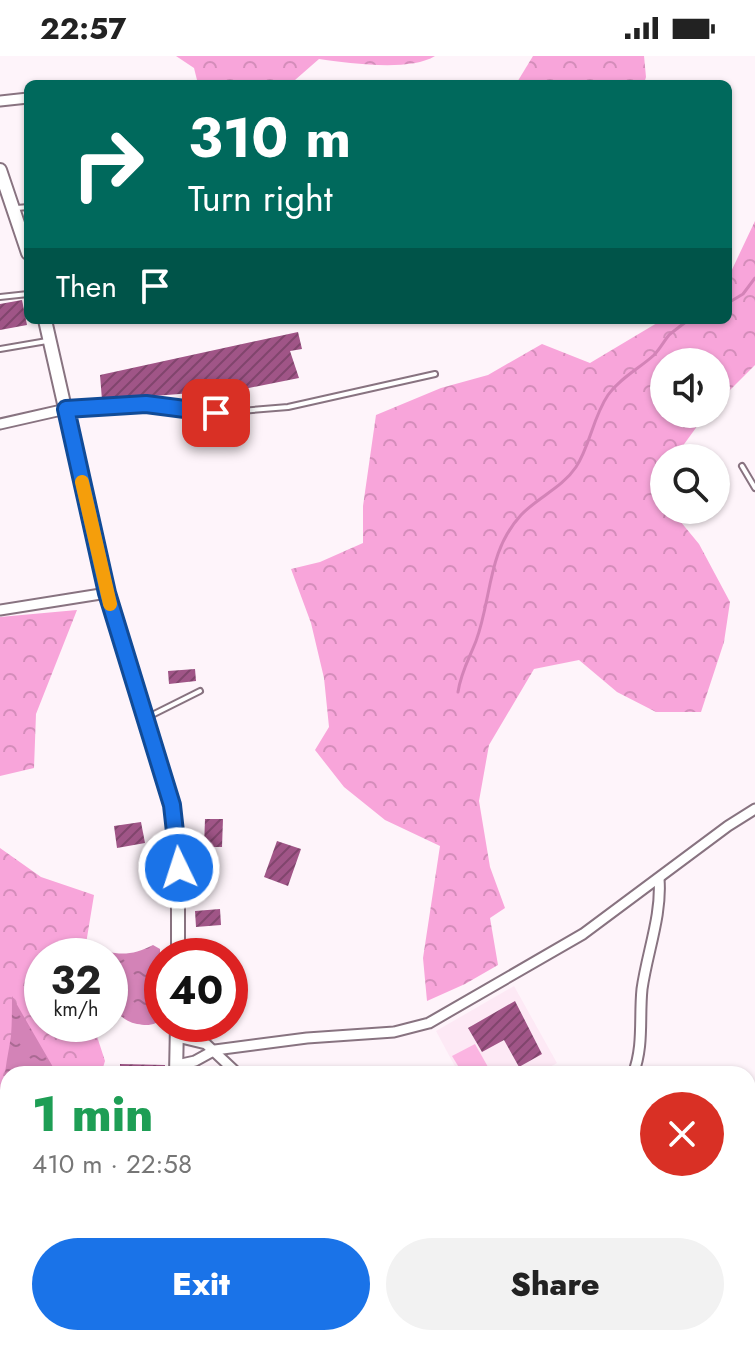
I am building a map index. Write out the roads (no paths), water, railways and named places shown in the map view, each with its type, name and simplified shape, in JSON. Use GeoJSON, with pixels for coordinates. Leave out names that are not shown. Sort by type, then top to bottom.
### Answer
{"type":"FeatureCollection","features":[{"type":"Feature","properties":{"kind":"street"},"geometry":{"type":"LineString","coordinates":[[0,101],[24,98]]}},
{"type":"Feature","properties":{"kind":"street"},"geometry":{"type":"LineString","coordinates":[[0,170],[24,240]]}},
{"type":"Feature","properties":{"kind":"street"},"geometry":{"type":"LineString","coordinates":[[46,324],[107,593],[167,784],[176,825],[178,938]]}},
{"type":"Feature","properties":{"kind":"street"},"geometry":{"type":"LineString","coordinates":[[0,424],[66,409]]}},
{"type":"Feature","properties":{"kind":"street"},"geometry":{"type":"LineString","coordinates":[[0,610],[107,593]]}},
{"type":"Feature","properties":{"kind":"street"},"geometry":{"type":"LineString","coordinates":[[185,1066],[215,1050],[307,1038],[394,1032],[429,1023],[565,946],[755,809]]}},
{"type":"Feature","properties":{"kind":"street"},"geometry":{"type":"LineString","coordinates":[[636,1066],[640,1053],[642,990],[660,898],[659,879]]}},
{"type":"Feature","properties":{"kind":"street"},"geometry":{"type":"LineString","coordinates":[[176,1066],[177,1042]]}},
{"type":"Feature","properties":{"kind":"street"},"geometry":{"type":"LineString","coordinates":[[202,1042],[215,1050],[230,1066]]}},
{"type":"Feature","properties":{"kind":"lane"},"geometry":{"type":"LineString","coordinates":[[14,209],[24,208]]}},
{"type":"Feature","properties":{"kind":"lane"},"geometry":{"type":"LineString","coordinates":[[0,297],[24,294]]}},
{"type":"Feature","properties":{"kind":"lane"},"geometry":{"type":"LineString","coordinates":[[0,349],[50,340]]}},
{"type":"Feature","properties":{"kind":"lane"},"geometry":{"type":"LineString","coordinates":[[66,409],[146,404],[216,413],[288,407],[435,374]]}},
{"type":"Feature","properties":{"kind":"lane"},"geometry":{"type":"LineString","coordinates":[[742,466],[755,488]]}},
{"type":"Feature","properties":{"kind":"lane"},"geometry":{"type":"LineString","coordinates":[[146,718],[200,691]]}},
{"type":"Feature","properties":{"kind":"water"},"geometry":{"type":"Polygon","coordinates":[[[144,949],[144,1025],[128,1021],[128,953],[144,949]]]}},
{"type":"Feature","properties":{"kind":"water"},"geometry":{"type":"Polygon","coordinates":[[[12,996],[24,1017],[24,1042],[39,1042],[52,1066],[7,1066],[12,996]]]}},
{"type":"Feature","properties":{"kind":"waterway"},"geometry":{"type":"LineString","coordinates":[[732,301],[743,294],[755,278]]}},
{"type":"Feature","properties":{"kind":"waterway"},"geometry":{"type":"LineString","coordinates":[[458,692],[481,625],[496,560],[510,529],[521,515],[564,481],[576,467],[603,404],[613,389],[654,355],[669,335],[683,324]]}}]}
